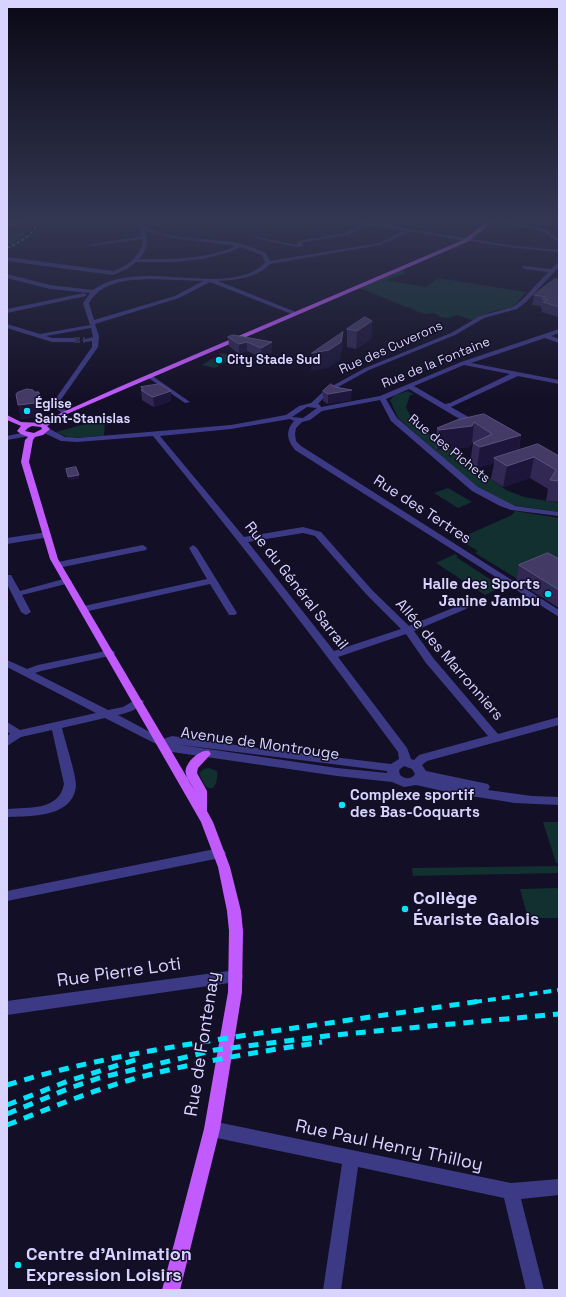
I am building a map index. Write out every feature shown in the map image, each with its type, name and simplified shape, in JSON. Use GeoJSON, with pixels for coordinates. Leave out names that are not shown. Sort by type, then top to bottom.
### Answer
{"type":"FeatureCollection","features":[{"type":"Feature","properties":{"kind":"main road"},"geometry":{"type":"LineString","coordinates":[[7,418],[14,427],[26,433],[44,428],[65,413],[371,281]]}},
{"type":"Feature","properties":{"kind":"main road"},"geometry":{"type":"LineString","coordinates":[[7,418],[19,424],[38,424],[44,428]]}},
{"type":"Feature","properties":{"kind":"main road"},"geometry":{"type":"LineString","coordinates":[[26,433],[22,428],[27,425]]}},
{"type":"Feature","properties":{"kind":"main road","name":"Rue de Fontenay"},"geometry":{"type":"LineString","coordinates":[[26,433],[29,440],[25,462],[54,559],[201,810],[220,853],[230,894],[236,931],[236,976],[233,1013],[212,1129],[171,1290]]}},
{"type":"Feature","properties":{"kind":"main road"},"geometry":{"type":"LineString","coordinates":[[201,810],[201,791],[191,773],[192,767],[205,754]]}},
{"type":"Feature","properties":{"kind":"street"},"geometry":{"type":"LineString","coordinates":[[23,281],[50,288],[93,294]]}},
{"type":"Feature","properties":{"kind":"street"},"geometry":{"type":"LineString","coordinates":[[65,413],[56,406],[57,401],[94,350],[96,339],[86,303],[93,294],[111,282],[119,281]]}},
{"type":"Feature","properties":{"kind":"street"},"geometry":{"type":"LineString","coordinates":[[40,336],[93,325],[153,306],[177,297],[209,281]]}},
{"type":"Feature","properties":{"kind":"street"},"geometry":{"type":"LineString","coordinates":[[211,281],[294,313]]}},
{"type":"Feature","properties":{"kind":"street","name":"Rue des Cuverons"},"geometry":{"type":"LineString","coordinates":[[313,404],[327,391],[367,369],[453,334],[482,317],[515,308],[524,302],[543,281]]}},
{"type":"Feature","properties":{"kind":"street"},"geometry":{"type":"LineString","coordinates":[[7,312],[80,295],[93,294]]}},
{"type":"Feature","properties":{"kind":"street"},"geometry":{"type":"LineString","coordinates":[[7,326],[52,340],[74,340]]}},
{"type":"Feature","properties":{"kind":"street","name":"Rue de la Fontaine"},"geometry":{"type":"LineString","coordinates":[[320,409],[382,398],[463,363],[559,331]]}},
{"type":"Feature","properties":{"kind":"street"},"geometry":{"type":"LineString","coordinates":[[544,335],[559,341]]}},
{"type":"Feature","properties":{"kind":"street"},"geometry":{"type":"LineString","coordinates":[[85,340],[96,339]]}},
{"type":"Feature","properties":{"kind":"street"},"geometry":{"type":"LineString","coordinates":[[463,363],[559,382]]}},
{"type":"Feature","properties":{"kind":"street"},"geometry":{"type":"LineString","coordinates":[[445,406],[452,405],[516,374]]}},
{"type":"Feature","properties":{"kind":"street"},"geometry":{"type":"LineString","coordinates":[[149,376],[188,402]]}},
{"type":"Feature","properties":{"kind":"street"},"geometry":{"type":"LineString","coordinates":[[409,386],[481,427]]}},
{"type":"Feature","properties":{"kind":"street","name":"Rue des Pichets"},"geometry":{"type":"LineString","coordinates":[[382,398],[387,404],[394,419],[473,487],[503,504],[514,508],[559,514]]}},
{"type":"Feature","properties":{"kind":"street"},"geometry":{"type":"LineString","coordinates":[[44,428],[64,439],[77,440],[154,432],[231,427],[288,417],[300,421],[313,415],[320,409],[313,404],[298,408],[288,417]]}},
{"type":"Feature","properties":{"kind":"street","name":"Rue des Tertres"},"geometry":{"type":"LineString","coordinates":[[300,421],[292,426],[291,431],[292,441],[298,448],[559,614]]}},
{"type":"Feature","properties":{"kind":"street","name":"Rue du Général Sarrail"},"geometry":{"type":"LineString","coordinates":[[154,432],[197,482],[333,655],[403,751],[415,770]]}},
{"type":"Feature","properties":{"kind":"street"},"geometry":{"type":"LineString","coordinates":[[7,438],[26,433]]}},
{"type":"Feature","properties":{"kind":"street","name":"Allée des Marronniers"},"geometry":{"type":"LineString","coordinates":[[243,540],[303,530],[318,534],[369,592],[408,630],[430,661],[495,737]]}},
{"type":"Feature","properties":{"kind":"street"},"geometry":{"type":"LineString","coordinates":[[7,541],[47,535]]}},
{"type":"Feature","properties":{"kind":"street"},"geometry":{"type":"LineString","coordinates":[[58,565],[143,548]]}},
{"type":"Feature","properties":{"kind":"street"},"geometry":{"type":"LineString","coordinates":[[193,548],[232,613]]}},
{"type":"Feature","properties":{"kind":"street"},"geometry":{"type":"LineString","coordinates":[[8,577],[26,612]]}},
{"type":"Feature","properties":{"kind":"street"},"geometry":{"type":"LineString","coordinates":[[17,594],[67,581]]}},
{"type":"Feature","properties":{"kind":"street"},"geometry":{"type":"LineString","coordinates":[[84,609],[213,581]]}},
{"type":"Feature","properties":{"kind":"street"},"geometry":{"type":"LineString","coordinates":[[333,655],[408,630],[463,606]]}},
{"type":"Feature","properties":{"kind":"street"},"geometry":{"type":"LineString","coordinates":[[26,673],[38,668],[110,653]]}},
{"type":"Feature","properties":{"kind":"street"},"geometry":{"type":"LineString","coordinates":[[7,664],[162,743]]}},
{"type":"Feature","properties":{"kind":"street"},"geometry":{"type":"LineString","coordinates":[[7,742],[18,734],[126,710],[139,702]]}},
{"type":"Feature","properties":{"kind":"street"},"geometry":{"type":"LineString","coordinates":[[559,721],[495,737],[423,758],[415,770],[406,783],[394,773],[398,764],[415,770],[437,787],[541,802],[559,800]]}},
{"type":"Feature","properties":{"kind":"street"},"geometry":{"type":"LineString","coordinates":[[7,726],[18,734]]}},
{"type":"Feature","properties":{"kind":"street"},"geometry":{"type":"LineString","coordinates":[[7,813],[44,810],[57,806],[68,794],[70,784],[56,726]]}},
{"type":"Feature","properties":{"kind":"street","name":"Avenue de Montrouge"},"geometry":{"type":"LineString","coordinates":[[162,743],[172,740],[394,773]]}},
{"type":"Feature","properties":{"kind":"street","name":"Avenue de Montrouge"},"geometry":{"type":"LineString","coordinates":[[162,743],[172,748],[205,754],[394,773]]}},
{"type":"Feature","properties":{"kind":"street"},"geometry":{"type":"LineString","coordinates":[[7,896],[220,853]]}},
{"type":"Feature","properties":{"kind":"street","name":"Rue Pierre Loti"},"geometry":{"type":"LineString","coordinates":[[7,1008],[236,976]]}},
{"type":"Feature","properties":{"kind":"street","name":"Rue Paul Henry Thilloy"},"geometry":{"type":"LineString","coordinates":[[212,1129],[511,1191],[559,1187]]}},
{"type":"Feature","properties":{"kind":"street"},"geometry":{"type":"LineString","coordinates":[[332,1290],[351,1159]]}},
{"type":"Feature","properties":{"kind":"street"},"geometry":{"type":"LineString","coordinates":[[511,1191],[535,1290]]}},
{"type":"Feature","properties":{"kind":"green space"},"geometry":{"type":"Polygon","coordinates":[[[374,281],[389,281],[426,287],[435,281],[454,281],[526,292],[513,307],[491,312],[473,320],[456,315],[449,318],[440,317],[434,313],[425,314],[365,290],[355,288],[374,281]]]}},
{"type":"Feature","properties":{"kind":"green space","name":"City Stade Sud"},"geometry":{"type":"Polygon","coordinates":[[[222,353],[236,356],[215,368],[202,365],[222,353]]]}},
{"type":"Feature","properties":{"kind":"green space"},"geometry":{"type":"Polygon","coordinates":[[[408,391],[414,395],[410,395],[406,407],[410,415],[424,430],[506,490],[524,497],[559,503],[559,512],[511,505],[475,486],[398,418],[390,400],[395,395],[408,391]]]}},
{"type":"Feature","properties":{"kind":"green space"},"geometry":{"type":"Polygon","coordinates":[[[114,416],[117,419],[105,423],[104,436],[70,438],[56,432],[114,416]]]}},
{"type":"Feature","properties":{"kind":"green space"},"geometry":{"type":"Polygon","coordinates":[[[448,488],[472,502],[458,508],[434,493],[448,488]]]}},
{"type":"Feature","properties":{"kind":"green space"},"geometry":{"type":"Polygon","coordinates":[[[515,511],[559,518],[559,559],[516,578],[475,553],[478,551],[458,539],[512,515],[515,511]]]}},
{"type":"Feature","properties":{"kind":"green space"},"geometry":{"type":"Polygon","coordinates":[[[455,554],[458,556],[456,557],[502,587],[485,595],[436,563],[455,554]]]}},
{"type":"Feature","properties":{"kind":"green space"},"geometry":{"type":"Polygon","coordinates":[[[209,768],[217,771],[217,780],[213,788],[205,786],[199,773],[204,769],[209,768]]]}},
{"type":"Feature","properties":{"kind":"green space"},"geometry":{"type":"Polygon","coordinates":[[[543,822],[559,822],[559,863],[556,863],[543,822]]]}},
{"type":"Feature","properties":{"kind":"green space"},"geometry":{"type":"Polygon","coordinates":[[[559,866],[559,873],[413,876],[412,868],[559,866]]]}},
{"type":"Feature","properties":{"kind":"green space"},"geometry":{"type":"Polygon","coordinates":[[[559,888],[559,918],[528,918],[520,889],[559,888]]]}},
{"type":"Feature","properties":{"kind":"building"},"geometry":{"type":"Polygon","coordinates":[[[553,281],[559,281],[559,307],[543,302],[548,300],[542,299],[546,297],[534,295],[553,281]]]}},
{"type":"Feature","properties":{"kind":"building"},"geometry":{"type":"Polygon","coordinates":[[[365,317],[372,321],[357,331],[347,329],[365,317]]]}},
{"type":"Feature","properties":{"kind":"building"},"geometry":{"type":"Polygon","coordinates":[[[343,332],[341,342],[329,350],[312,353],[343,332]]]}},
{"type":"Feature","properties":{"kind":"building"},"geometry":{"type":"Polygon","coordinates":[[[233,335],[272,342],[261,348],[247,342],[239,344],[228,337],[233,335]]]}},
{"type":"Feature","properties":{"kind":"building"},"geometry":{"type":"Polygon","coordinates":[[[160,384],[171,391],[153,397],[141,390],[143,389],[141,387],[160,384]]]}},
{"type":"Feature","properties":{"kind":"building"},"geometry":{"type":"Polygon","coordinates":[[[331,384],[335,387],[352,390],[328,394],[323,391],[331,384]]]}},
{"type":"Feature","properties":{"kind":"building"},"geometry":{"type":"Polygon","coordinates":[[[27,389],[33,390],[34,392],[39,392],[37,401],[34,401],[35,403],[18,405],[16,394],[27,389]]]}},
{"type":"Feature","properties":{"kind":"building"},"geometry":{"type":"Polygon","coordinates":[[[484,414],[521,435],[480,447],[473,443],[492,434],[474,422],[472,426],[439,430],[437,428],[457,420],[484,414]]]}},
{"type":"Feature","properties":{"kind":"building"},"geometry":{"type":"Polygon","coordinates":[[[538,444],[559,456],[559,481],[550,480],[556,470],[534,457],[507,466],[494,458],[538,444]]]}},
{"type":"Feature","properties":{"kind":"building"},"geometry":{"type":"Polygon","coordinates":[[[76,467],[79,475],[68,477],[66,469],[76,467]]]}},
{"type":"Feature","properties":{"kind":"building"},"geometry":{"type":"Polygon","coordinates":[[[548,553],[559,559],[559,590],[519,565],[548,553]]]}},
{"type":"Feature","properties":{"kind":"tunnel"},"geometry":{"type":"LineString","coordinates":[[74,340],[85,340]]}},
{"type":"Feature","properties":{"kind":"railway"},"geometry":{"type":"LineString","coordinates":[[478,1001],[559,990]]}},
{"type":"Feature","properties":{"kind":"railway"},"geometry":{"type":"LineString","coordinates":[[7,1085],[68,1068],[160,1049],[478,1001]]}},
{"type":"Feature","properties":{"kind":"railway"},"geometry":{"type":"LineString","coordinates":[[7,1114],[70,1088],[99,1078],[215,1050],[334,1035],[559,1014]]}},
{"type":"Feature","properties":{"kind":"railway"},"geometry":{"type":"LineString","coordinates":[[7,1125],[68,1101],[130,1080],[226,1058],[322,1042]]}},
{"type":"Feature","properties":{"kind":"railway"},"geometry":{"type":"LineString","coordinates":[[7,1105],[68,1081],[141,1058]]}},
{"type":"Feature","properties":{"kind":"place","name":"City Stade Sud"},"geometry":{"type":"Point","coordinates":[219,360]}},
{"type":"Feature","properties":{"kind":"place","name":"Église Saint-Stanislas"},"geometry":{"type":"Point","coordinates":[27,411]}},
{"type":"Feature","properties":{"kind":"place","name":"Halle des Sports Janine Jambu"},"geometry":{"type":"Point","coordinates":[548,594]}},
{"type":"Feature","properties":{"kind":"place","name":"Complexe sportif des Bas-Coquarts"},"geometry":{"type":"Point","coordinates":[342,805]}},
{"type":"Feature","properties":{"kind":"place","name":"Collège Évariste Galois"},"geometry":{"type":"Point","coordinates":[405,909]}},
{"type":"Feature","properties":{"kind":"place","name":"Centre d'Animation Expression Loisirs"},"geometry":{"type":"Point","coordinates":[18,1265]}}]}
